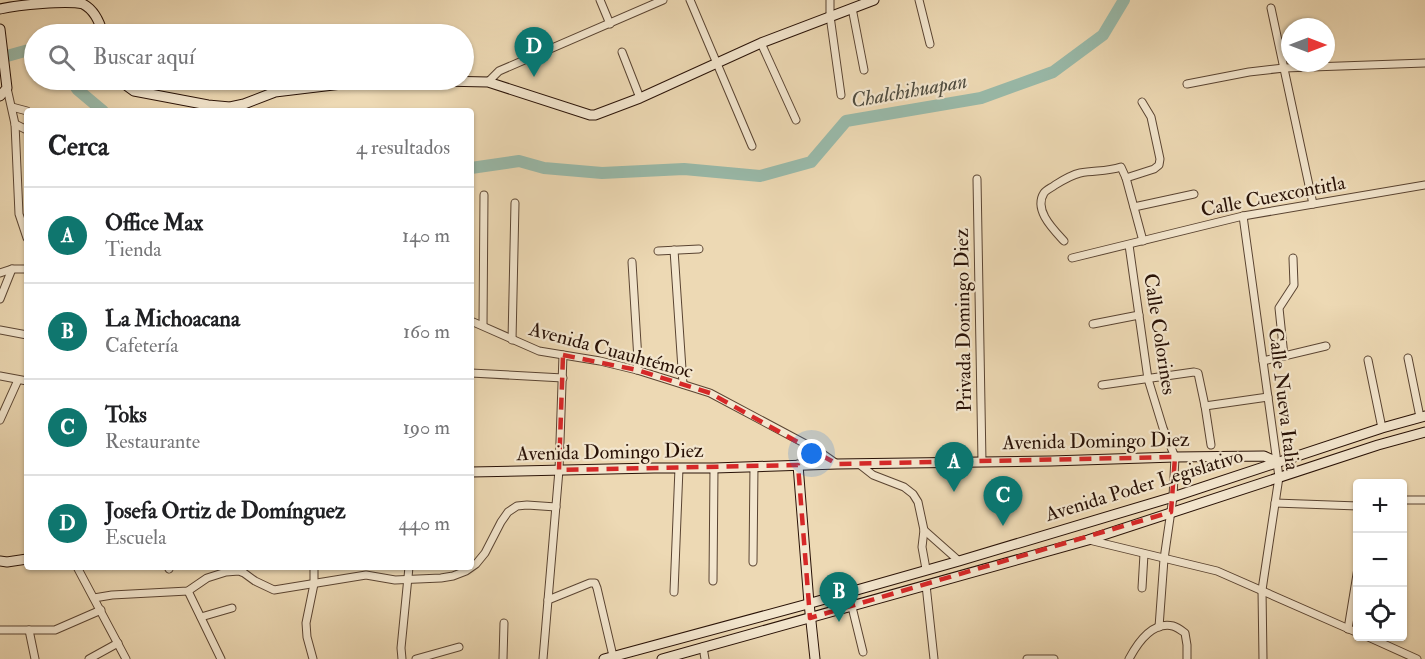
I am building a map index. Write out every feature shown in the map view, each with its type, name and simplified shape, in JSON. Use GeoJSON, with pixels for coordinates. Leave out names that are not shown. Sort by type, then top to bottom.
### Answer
{"type":"FeatureCollection","features":[{"type":"Feature","properties":{"kind":"street"},"geometry":{"type":"LineString","coordinates":[[600,0],[610,24]]}},
{"type":"Feature","properties":{"kind":"street"},"geometry":{"type":"LineString","coordinates":[[488,82],[499,71],[663,0]]}},
{"type":"Feature","properties":{"kind":"street"},"geometry":{"type":"LineString","coordinates":[[690,0],[752,146]]}},
{"type":"Feature","properties":{"kind":"street"},"geometry":{"type":"LineString","coordinates":[[830,0],[830,16],[841,95]]}},
{"type":"Feature","properties":{"kind":"street"},"geometry":{"type":"LineString","coordinates":[[474,82],[488,82],[590,115],[601,114],[761,43],[874,0]]}},
{"type":"Feature","properties":{"kind":"street"},"geometry":{"type":"LineString","coordinates":[[919,0],[930,44]]}},
{"type":"Feature","properties":{"kind":"street"},"geometry":{"type":"LineString","coordinates":[[0,9],[22,2],[69,1],[83,4],[94,13],[99,24]]}},
{"type":"Feature","properties":{"kind":"street"},"geometry":{"type":"LineString","coordinates":[[852,8],[864,70]]}},
{"type":"Feature","properties":{"kind":"street"},"geometry":{"type":"LineString","coordinates":[[1271,8],[1281,54]]}},
{"type":"Feature","properties":{"kind":"street"},"geometry":{"type":"LineString","coordinates":[[0,30],[4,73],[3,92],[12,107],[15,124],[18,204],[24,229]]}},
{"type":"Feature","properties":{"kind":"street"},"geometry":{"type":"LineString","coordinates":[[761,43],[795,120]]}},
{"type":"Feature","properties":{"kind":"street"},"geometry":{"type":"LineString","coordinates":[[622,52],[640,98]]}},
{"type":"Feature","properties":{"kind":"street"},"geometry":{"type":"LineString","coordinates":[[1335,66],[1425,63]]}},
{"type":"Feature","properties":{"kind":"street"},"geometry":{"type":"LineString","coordinates":[[1187,84],[1281,68]]}},
{"type":"Feature","properties":{"kind":"street"},"geometry":{"type":"LineString","coordinates":[[1285,72],[1313,204]]}},
{"type":"Feature","properties":{"kind":"street"},"geometry":{"type":"LineString","coordinates":[[133,90],[208,105],[230,107],[287,90]]}},
{"type":"Feature","properties":{"kind":"street"},"geometry":{"type":"LineString","coordinates":[[1126,178],[1154,169],[1159,165],[1160,159],[1150,117],[1142,102]]}},
{"type":"Feature","properties":{"kind":"street"},"geometry":{"type":"LineString","coordinates":[[12,107],[24,110]]}},
{"type":"Feature","properties":{"kind":"street"},"geometry":{"type":"LineString","coordinates":[[15,124],[24,128]]}},
{"type":"Feature","properties":{"kind":"street"},"geometry":{"type":"LineString","coordinates":[[1064,241],[1049,224],[1042,211],[1041,200],[1045,192],[1071,176],[1092,171],[1107,171],[1121,166],[1143,241]]}},
{"type":"Feature","properties":{"kind":"street","name":"Privada Domingo Diez"},"geometry":{"type":"LineString","coordinates":[[977,179],[982,462]]}},
{"type":"Feature","properties":{"kind":"street","name":"Calle Cuexcontitla"},"geometry":{"type":"LineString","coordinates":[[1072,258],[1243,216],[1425,185]]}},
{"type":"Feature","properties":{"kind":"street"},"geometry":{"type":"LineString","coordinates":[[1134,207],[1194,194]]}},
{"type":"Feature","properties":{"kind":"street"},"geometry":{"type":"LineString","coordinates":[[483,325],[484,195]]}},
{"type":"Feature","properties":{"kind":"street"},"geometry":{"type":"LineString","coordinates":[[512,340],[515,203]]}},
{"type":"Feature","properties":{"kind":"street","name":"Calle Nueva Italia"},"geometry":{"type":"LineString","coordinates":[[1243,216],[1279,477],[1262,591],[1263,659]]}},
{"type":"Feature","properties":{"kind":"street","name":"Calle Colorines"},"geometry":{"type":"LineString","coordinates":[[1129,245],[1148,379],[1162,428],[1175,457],[1159,627]]}},
{"type":"Feature","properties":{"kind":"street"},"geometry":{"type":"LineString","coordinates":[[658,250],[699,249]]}},
{"type":"Feature","properties":{"kind":"street"},"geometry":{"type":"LineString","coordinates":[[674,250],[683,384]]}},
{"type":"Feature","properties":{"kind":"street"},"geometry":{"type":"LineString","coordinates":[[1284,356],[1279,308],[1294,285],[1293,258]]}},
{"type":"Feature","properties":{"kind":"street"},"geometry":{"type":"LineString","coordinates":[[632,262],[639,360],[637,370]]}},
{"type":"Feature","properties":{"kind":"street"},"geometry":{"type":"LineString","coordinates":[[0,299],[12,269]]}},
{"type":"Feature","properties":{"kind":"street"},"geometry":{"type":"LineString","coordinates":[[0,273],[12,269],[24,269]]}},
{"type":"Feature","properties":{"kind":"street"},"geometry":{"type":"LineString","coordinates":[[1093,324],[1139,315]]}},
{"type":"Feature","properties":{"kind":"street","name":"Avenida Cuauhtémoc"},"geometry":{"type":"LineString","coordinates":[[474,322],[539,351],[637,370],[710,393],[817,450],[837,464]]}},
{"type":"Feature","properties":{"kind":"street"},"geometry":{"type":"LineString","coordinates":[[0,330],[24,334]]}},
{"type":"Feature","properties":{"kind":"street"},"geometry":{"type":"LineString","coordinates":[[1263,361],[1326,346]]}},
{"type":"Feature","properties":{"kind":"street"},"geometry":{"type":"LineString","coordinates":[[543,659],[560,470],[563,355]]}},
{"type":"Feature","properties":{"kind":"street"},"geometry":{"type":"LineString","coordinates":[[1408,358],[1422,416]]}},
{"type":"Feature","properties":{"kind":"street"},"geometry":{"type":"LineString","coordinates":[[1368,360],[1382,428]]}},
{"type":"Feature","properties":{"kind":"street"},"geometry":{"type":"LineString","coordinates":[[474,373],[563,378]]}},
{"type":"Feature","properties":{"kind":"street"},"geometry":{"type":"LineString","coordinates":[[1102,385],[1198,373],[1210,445]]}},
{"type":"Feature","properties":{"kind":"street"},"geometry":{"type":"LineString","coordinates":[[0,376],[24,381]]}},
{"type":"Feature","properties":{"kind":"street"},"geometry":{"type":"LineString","coordinates":[[0,420],[18,380]]}},
{"type":"Feature","properties":{"kind":"street"},"geometry":{"type":"LineString","coordinates":[[1205,406],[1268,397]]}},
{"type":"Feature","properties":{"kind":"street","name":"Avenida Domingo Diez"},"geometry":{"type":"LineString","coordinates":[[474,472],[1175,457],[1264,456],[1277,462],[1422,416]]}},
{"type":"Feature","properties":{"kind":"street"},"geometry":{"type":"LineString","coordinates":[[1279,477],[1425,432]]}},
{"type":"Feature","properties":{"kind":"street","name":"Avenida Poder Legislativo"},"geometry":{"type":"LineString","coordinates":[[609,658],[959,561],[1173,497],[1277,462]]}},
{"type":"Feature","properties":{"kind":"street"},"geometry":{"type":"LineString","coordinates":[[859,464],[873,475],[904,487],[918,502],[924,530],[922,547],[926,570]]}},
{"type":"Feature","properties":{"kind":"street"},"geometry":{"type":"LineString","coordinates":[[798,465],[815,659]]}},
{"type":"Feature","properties":{"kind":"street"},"geometry":{"type":"LineString","coordinates":[[753,562],[754,466]]}},
{"type":"Feature","properties":{"kind":"street"},"geometry":{"type":"LineString","coordinates":[[674,592],[679,468]]}},
{"type":"Feature","properties":{"kind":"street"},"geometry":{"type":"LineString","coordinates":[[713,581],[714,468]]}},
{"type":"Feature","properties":{"kind":"street","name":"Avenida Poder Legislativo"},"geometry":{"type":"LineString","coordinates":[[662,659],[1088,540],[1279,477]]}},
{"type":"Feature","properties":{"kind":"street"},"geometry":{"type":"LineString","coordinates":[[1407,500],[1425,500]]}},
{"type":"Feature","properties":{"kind":"street"},"geometry":{"type":"LineString","coordinates":[[1275,503],[1353,506]]}},
{"type":"Feature","properties":{"kind":"street"},"geometry":{"type":"LineString","coordinates":[[474,565],[485,554],[508,512],[517,506],[556,507]]}},
{"type":"Feature","properties":{"kind":"street"},"geometry":{"type":"LineString","coordinates":[[924,530],[959,561]]}},
{"type":"Feature","properties":{"kind":"street"},"geometry":{"type":"LineString","coordinates":[[1088,540],[1217,571],[1353,631]]}},
{"type":"Feature","properties":{"kind":"street"},"geometry":{"type":"LineString","coordinates":[[1142,588],[1144,554]]}},
{"type":"Feature","properties":{"kind":"street"},"geometry":{"type":"LineString","coordinates":[[0,561],[24,559]]}},
{"type":"Feature","properties":{"kind":"street"},"geometry":{"type":"LineString","coordinates":[[80,570],[126,659]]}},
{"type":"Feature","properties":{"kind":"street"},"geometry":{"type":"LineString","coordinates":[[313,659],[306,623],[314,584],[314,570]]}},
{"type":"Feature","properties":{"kind":"street"},"geometry":{"type":"LineString","coordinates":[[402,659],[409,570]]}},
{"type":"Feature","properties":{"kind":"street"},"geometry":{"type":"LineString","coordinates":[[94,598],[188,591],[207,578],[226,572],[239,571],[274,590],[352,576],[366,575],[408,580],[441,578],[467,570]]}},
{"type":"Feature","properties":{"kind":"street"},"geometry":{"type":"LineString","coordinates":[[548,600],[595,583],[609,658]]}},
{"type":"Feature","properties":{"kind":"street"},"geometry":{"type":"LineString","coordinates":[[926,585],[934,659]]}},
{"type":"Feature","properties":{"kind":"street"},"geometry":{"type":"LineString","coordinates":[[1348,629],[1355,587]]}},
{"type":"Feature","properties":{"kind":"street"},"geometry":{"type":"LineString","coordinates":[[188,591],[222,659]]}},
{"type":"Feature","properties":{"kind":"street"},"geometry":{"type":"LineString","coordinates":[[852,607],[863,652]]}},
{"type":"Feature","properties":{"kind":"street"},"geometry":{"type":"LineString","coordinates":[[201,617],[232,608]]}},
{"type":"Feature","properties":{"kind":"street"},"geometry":{"type":"LineString","coordinates":[[0,630],[56,630],[101,610]]}},
{"type":"Feature","properties":{"kind":"street"},"geometry":{"type":"LineString","coordinates":[[503,659],[504,623]]}},
{"type":"Feature","properties":{"kind":"street"},"geometry":{"type":"LineString","coordinates":[[1129,659],[1149,632],[1159,627],[1175,626],[1185,633],[1187,659]]}},
{"type":"Feature","properties":{"kind":"street"},"geometry":{"type":"LineString","coordinates":[[29,630],[35,659]]}},
{"type":"Feature","properties":{"kind":"street"},"geometry":{"type":"LineString","coordinates":[[1377,641],[1417,659]]}},
{"type":"Feature","properties":{"kind":"street"},"geometry":{"type":"LineString","coordinates":[[89,659],[118,644]]}},
{"type":"Feature","properties":{"kind":"street"},"geometry":{"type":"LineString","coordinates":[[416,659],[459,647]]}},
{"type":"Feature","properties":{"kind":"street"},"geometry":{"type":"LineString","coordinates":[[703,647],[705,659]]}},
{"type":"Feature","properties":{"kind":"street"},"geometry":{"type":"LineString","coordinates":[[1027,659],[1054,659]]}},
{"type":"Feature","properties":{"kind":"highlighted area"},"geometry":{"type":"Polygon","coordinates":[[[563,355],[637,370],[710,393],[837,464],[1175,457],[1171,512],[810,618],[798,465],[559,470],[563,355]]]}},
{"type":"Feature","properties":{"kind":"waterway","name":"Chalchihuapan"},"geometry":{"type":"LineString","coordinates":[[474,168],[519,161],[544,168],[602,173],[684,169],[760,176],[811,162],[846,121],[981,98],[1053,72],[1103,35],[1124,0]]}},
{"type":"Feature","properties":{"kind":"waterway","name":"Chalchihuapan"},"geometry":{"type":"LineString","coordinates":[[0,58],[24,51]]}},
{"type":"Feature","properties":{"kind":"waterway","name":"Chalchihuapan"},"geometry":{"type":"LineString","coordinates":[[78,90],[99,108]]}},
{"type":"Feature","properties":{"kind":"place","name":"Josefa Ortiz de Domínguez"},"geometry":{"type":"Point","coordinates":[534,77]}},
{"type":"Feature","properties":{"kind":"place","name":"Office Max"},"geometry":{"type":"Point","coordinates":[954,492]}},
{"type":"Feature","properties":{"kind":"place","name":"Toks"},"geometry":{"type":"Point","coordinates":[1003,526]}},
{"type":"Feature","properties":{"kind":"place","name":"La Michoacana"},"geometry":{"type":"Point","coordinates":[839,622]}}]}
